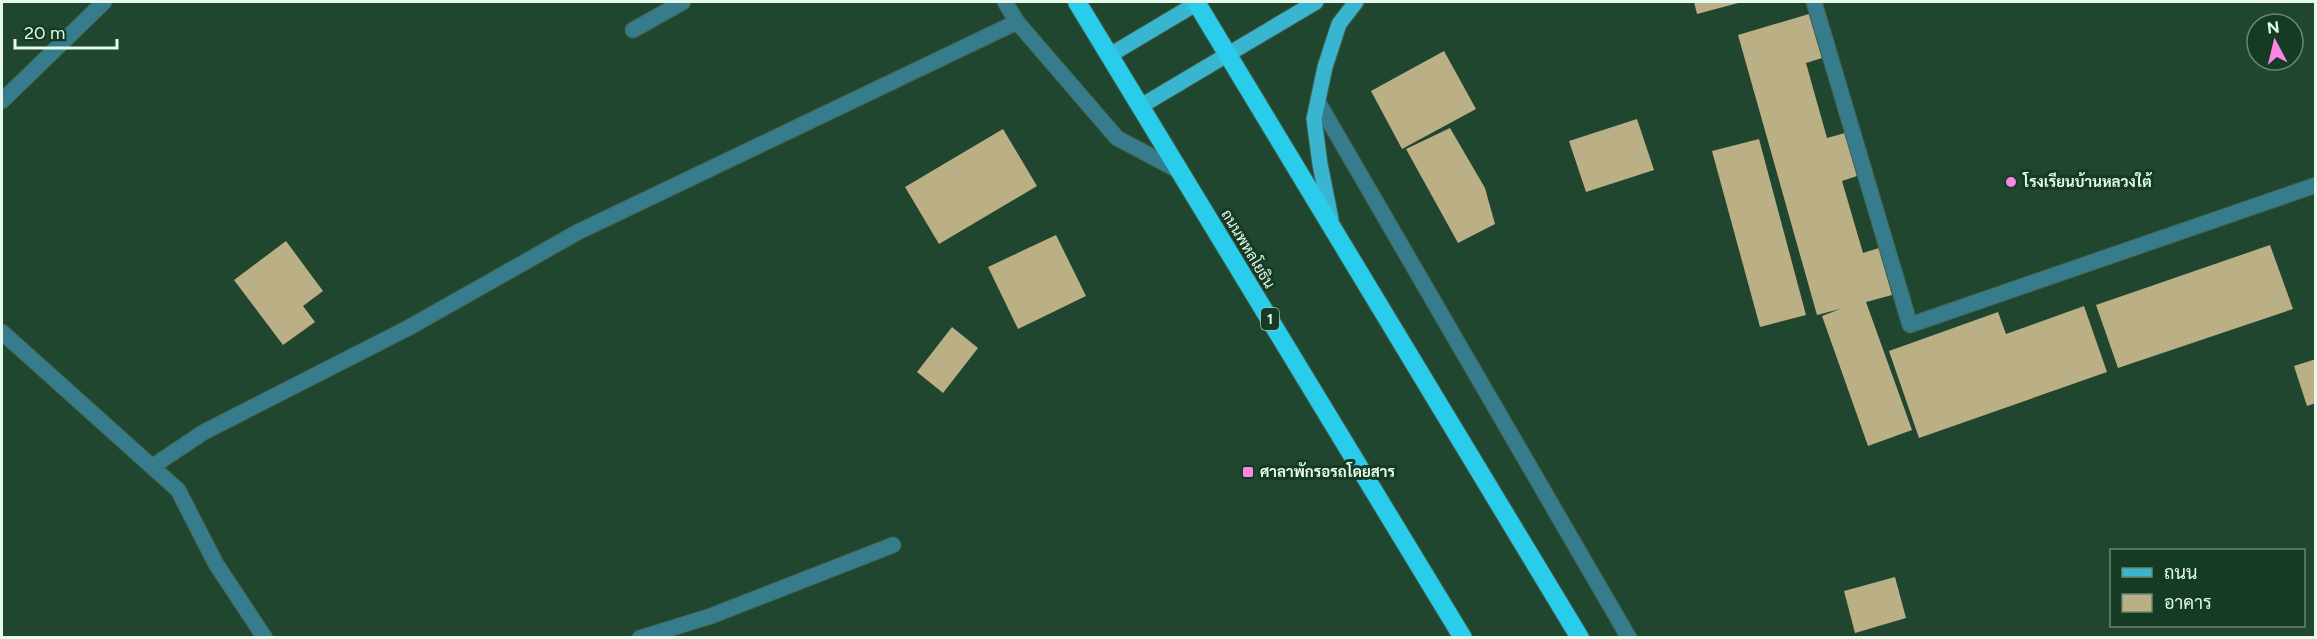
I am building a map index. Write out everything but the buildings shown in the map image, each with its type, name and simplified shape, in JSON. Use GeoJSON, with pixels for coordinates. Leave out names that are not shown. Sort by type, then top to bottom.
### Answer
{"type":"FeatureCollection","features":[{"type":"Feature","properties":{"kind":"highway","name":"ถนนพหลโยธิน"},"geometry":{"type":"LineString","coordinates":[[1077,2],[1463,638]]}},
{"type":"Feature","properties":{"kind":"highway"},"geometry":{"type":"LineString","coordinates":[[1198,2],[1227,54],[1580,638]]}},
{"type":"Feature","properties":{"kind":"main road"},"geometry":{"type":"LineString","coordinates":[[1110,55],[1198,2]]}},
{"type":"Feature","properties":{"kind":"main road"},"geometry":{"type":"LineString","coordinates":[[1141,106],[1316,2]]}},
{"type":"Feature","properties":{"kind":"main road"},"geometry":{"type":"LineString","coordinates":[[1332,227],[1314,118],[1325,67],[1339,24],[1356,2]]}},
{"type":"Feature","properties":{"kind":"street"},"geometry":{"type":"LineString","coordinates":[[2,101],[104,2]]}},
{"type":"Feature","properties":{"kind":"street"},"geometry":{"type":"LineString","coordinates":[[633,30],[683,2]]}},
{"type":"Feature","properties":{"kind":"street"},"geometry":{"type":"LineString","coordinates":[[1005,2],[1017,22],[1117,138],[1181,172]]}},
{"type":"Feature","properties":{"kind":"street"},"geometry":{"type":"LineString","coordinates":[[1814,2],[1910,325],[2316,184]]}},
{"type":"Feature","properties":{"kind":"street"},"geometry":{"type":"LineString","coordinates":[[153,466],[204,432],[408,328],[578,232],[1017,22]]}},
{"type":"Feature","properties":{"kind":"street"},"geometry":{"type":"LineString","coordinates":[[1318,102],[1629,638]]}},
{"type":"Feature","properties":{"kind":"street"},"geometry":{"type":"LineString","coordinates":[[2,332],[178,490],[216,564],[265,638]]}},
{"type":"Feature","properties":{"kind":"street"},"geometry":{"type":"LineString","coordinates":[[640,638],[711,616],[893,545]]}},
{"type":"Feature","properties":{"kind":"place","name":"โรงเรียนบ้านหลวงใต้"},"geometry":{"type":"Point","coordinates":[2011,182]}},
{"type":"Feature","properties":{"kind":"place","name":"ศาลาพักรอรถโดยสาร"},"geometry":{"type":"Point","coordinates":[1248,472]}}]}
